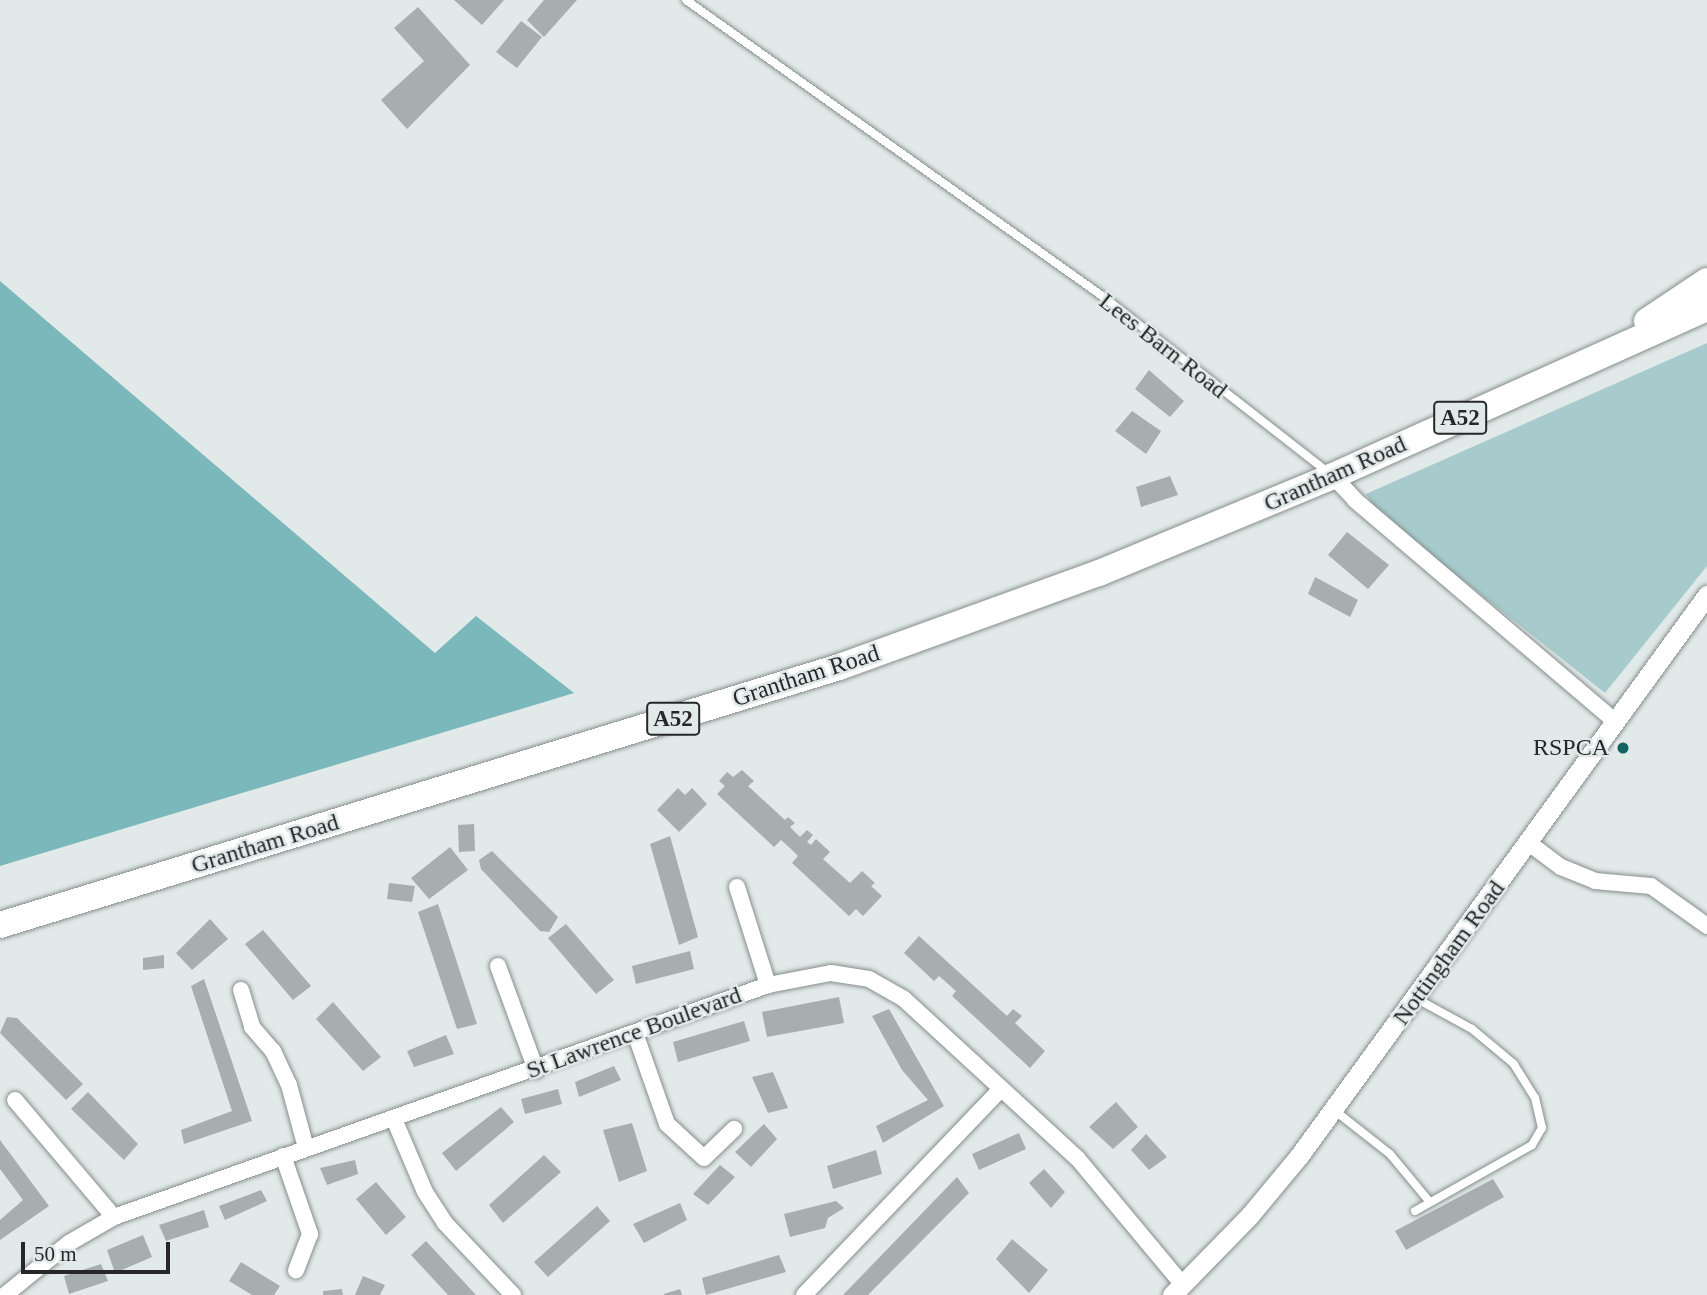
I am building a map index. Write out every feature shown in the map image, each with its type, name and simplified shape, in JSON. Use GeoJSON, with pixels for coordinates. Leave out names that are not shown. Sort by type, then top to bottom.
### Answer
{"type":"FeatureCollection","features":[{"type":"Feature","properties":{"kind":"highway","name":"Grantham Road"},"geometry":{"type":"LineString","coordinates":[[1588,361],[1707,281]]}},
{"type":"Feature","properties":{"kind":"highway","name":"Grantham Road"},"geometry":{"type":"LineString","coordinates":[[0,925],[839,667],[1099,573],[1333,476],[1707,308]]}},
{"type":"Feature","properties":{"kind":"street","name":"Lees Barn Road"},"geometry":{"type":"LineString","coordinates":[[1333,476],[1355,500],[1616,722]]}},
{"type":"Feature","properties":{"kind":"street","name":"Nottingham Road"},"geometry":{"type":"LineString","coordinates":[[1177,1290],[1250,1215],[1334,1110],[1707,596]]}},
{"type":"Feature","properties":{"kind":"street"},"geometry":{"type":"LineString","coordinates":[[1529,844],[1561,867],[1595,881],[1651,886],[1707,926]]}},
{"type":"Feature","properties":{"kind":"street"},"geometry":{"type":"LineString","coordinates":[[737,887],[768,985]]}},
{"type":"Feature","properties":{"kind":"street"},"geometry":{"type":"LineString","coordinates":[[498,966],[536,1070]]}},
{"type":"Feature","properties":{"kind":"street","name":"St Lawrence Boulevard"},"geometry":{"type":"LineString","coordinates":[[5,1295],[69,1243],[114,1217],[536,1070],[768,985],[831,973],[869,979],[904,999],[1078,1159],[1177,1290]]}},
{"type":"Feature","properties":{"kind":"street"},"geometry":{"type":"LineString","coordinates":[[241,990],[252,1027],[273,1051],[289,1085],[306,1149]]}},
{"type":"Feature","properties":{"kind":"street"},"geometry":{"type":"LineString","coordinates":[[635,1033],[667,1124],[704,1158],[734,1129]]}},
{"type":"Feature","properties":{"kind":"street"},"geometry":{"type":"LineString","coordinates":[[804,1295],[1001,1089]]}},
{"type":"Feature","properties":{"kind":"street"},"geometry":{"type":"LineString","coordinates":[[15,1100],[114,1217]]}},
{"type":"Feature","properties":{"kind":"street"},"geometry":{"type":"LineString","coordinates":[[394,1119],[425,1192],[445,1223],[513,1295]]}},
{"type":"Feature","properties":{"kind":"street"},"geometry":{"type":"LineString","coordinates":[[283,1156],[310,1234],[296,1270]]}},
{"type":"Feature","properties":{"kind":"lane","name":"Lees Barn Road"},"geometry":{"type":"LineString","coordinates":[[686,0],[1105,298],[1333,476]]}},
{"type":"Feature","properties":{"kind":"lane"},"geometry":{"type":"LineString","coordinates":[[1415,1211],[1532,1145],[1542,1128],[1535,1098],[1514,1064],[1472,1029],[1416,999]]}},
{"type":"Feature","properties":{"kind":"lane"},"geometry":{"type":"LineString","coordinates":[[1334,1110],[1390,1154],[1429,1201]]}},
{"type":"Feature","properties":{"kind":"shaded area"},"geometry":{"type":"Polygon","coordinates":[[[0,281],[435,653],[476,616],[574,693],[0,866],[0,281]]]}},
{"type":"Feature","properties":{"kind":"shaded area"},"geometry":{"type":"Polygon","coordinates":[[[1707,343],[1707,566],[1605,693],[1378,513],[1366,494],[1707,343]]]}},
{"type":"Feature","properties":{"kind":"building"},"geometry":{"type":"Polygon","coordinates":[[[454,0],[504,0],[482,25],[454,0]]]}},
{"type":"Feature","properties":{"kind":"building"},"geometry":{"type":"Polygon","coordinates":[[[544,0],[577,0],[544,37],[527,20],[544,0]]]}},
{"type":"Feature","properties":{"kind":"building"},"geometry":{"type":"Polygon","coordinates":[[[418,7],[470,65],[407,129],[381,100],[424,61],[394,28],[418,7]]]}},
{"type":"Feature","properties":{"kind":"building"},"geometry":{"type":"Polygon","coordinates":[[[521,21],[542,37],[517,68],[496,52],[521,21]]]}},
{"type":"Feature","properties":{"kind":"building"},"geometry":{"type":"Polygon","coordinates":[[[1149,370],[1184,401],[1170,417],[1135,389],[1149,370]]]}},
{"type":"Feature","properties":{"kind":"building"},"geometry":{"type":"Polygon","coordinates":[[[1132,411],[1161,431],[1146,454],[1115,431],[1132,411]]]}},
{"type":"Feature","properties":{"kind":"building"},"geometry":{"type":"Polygon","coordinates":[[[1170,476],[1178,495],[1141,507],[1136,487],[1170,476]]]}},
{"type":"Feature","properties":{"kind":"building"},"geometry":{"type":"Polygon","coordinates":[[[1347,532],[1389,565],[1368,589],[1328,555],[1347,532]]]}},
{"type":"Feature","properties":{"kind":"building"},"geometry":{"type":"Polygon","coordinates":[[[1315,577],[1358,600],[1350,617],[1308,594],[1315,577]]]}},
{"type":"Feature","properties":{"kind":"building"},"geometry":{"type":"Polygon","coordinates":[[[742,770],[754,781],[748,786],[785,820],[788,817],[795,823],[790,827],[800,837],[807,830],[813,835],[807,842],[811,845],[816,839],[830,852],[823,859],[850,883],[862,871],[875,883],[871,886],[882,896],[863,916],[856,909],[849,916],[792,863],[798,856],[790,848],[781,840],[774,847],[717,794],[725,786],[719,781],[727,772],[733,777],[742,770]]]}},
{"type":"Feature","properties":{"kind":"building"},"geometry":{"type":"Polygon","coordinates":[[[678,788],[685,795],[692,788],[707,804],[679,832],[657,810],[678,788]]]}},
{"type":"Feature","properties":{"kind":"building"},"geometry":{"type":"Polygon","coordinates":[[[474,824],[475,851],[459,852],[458,825],[474,824]]]}},
{"type":"Feature","properties":{"kind":"building"},"geometry":{"type":"Polygon","coordinates":[[[670,836],[698,937],[679,945],[650,844],[670,836]]]}},
{"type":"Feature","properties":{"kind":"building"},"geometry":{"type":"Polygon","coordinates":[[[450,847],[468,870],[429,899],[411,878],[450,847]]]}},
{"type":"Feature","properties":{"kind":"building"},"geometry":{"type":"Polygon","coordinates":[[[492,851],[558,917],[549,932],[540,931],[481,869],[479,860],[492,851]]]}},
{"type":"Feature","properties":{"kind":"building"},"geometry":{"type":"Polygon","coordinates":[[[389,883],[415,886],[412,902],[387,899],[389,883]]]}},
{"type":"Feature","properties":{"kind":"building"},"geometry":{"type":"Polygon","coordinates":[[[438,904],[477,1024],[457,1029],[418,912],[438,904]]]}},
{"type":"Feature","properties":{"kind":"building"},"geometry":{"type":"Polygon","coordinates":[[[210,919],[228,939],[192,970],[176,953],[210,919]]]}},
{"type":"Feature","properties":{"kind":"building"},"geometry":{"type":"Polygon","coordinates":[[[566,924],[614,980],[596,994],[548,938],[566,924]]]}},
{"type":"Feature","properties":{"kind":"building"},"geometry":{"type":"Polygon","coordinates":[[[263,930],[311,986],[293,1000],[245,944],[263,930]]]}},
{"type":"Feature","properties":{"kind":"building"},"geometry":{"type":"Polygon","coordinates":[[[919,936],[1007,1016],[1013,1009],[1022,1016],[1015,1023],[1045,1051],[1030,1068],[952,996],[956,991],[939,976],[934,981],[904,953],[919,936]]]}},
{"type":"Feature","properties":{"kind":"building"},"geometry":{"type":"Polygon","coordinates":[[[690,951],[694,969],[636,984],[632,966],[690,951]]]}},
{"type":"Feature","properties":{"kind":"building"},"geometry":{"type":"Polygon","coordinates":[[[164,955],[164,968],[143,970],[143,958],[164,955]]]}},
{"type":"Feature","properties":{"kind":"building"},"geometry":{"type":"Polygon","coordinates":[[[204,979],[252,1121],[184,1144],[181,1130],[232,1111],[191,986],[204,979]]]}},
{"type":"Feature","properties":{"kind":"building"},"geometry":{"type":"Polygon","coordinates":[[[839,997],[844,1023],[767,1037],[762,1012],[839,997]]]}},
{"type":"Feature","properties":{"kind":"building"},"geometry":{"type":"Polygon","coordinates":[[[333,1002],[381,1057],[363,1071],[316,1019],[333,1002]]]}},
{"type":"Feature","properties":{"kind":"building"},"geometry":{"type":"Polygon","coordinates":[[[889,1009],[944,1106],[883,1143],[876,1126],[928,1100],[902,1070],[872,1016],[889,1009]]]}},
{"type":"Feature","properties":{"kind":"building"},"geometry":{"type":"Polygon","coordinates":[[[7,1017],[17,1018],[83,1084],[66,1100],[0,1033],[7,1017]]]}},
{"type":"Feature","properties":{"kind":"building"},"geometry":{"type":"Polygon","coordinates":[[[744,1021],[750,1041],[678,1062],[673,1042],[744,1021]]]}},
{"type":"Feature","properties":{"kind":"building"},"geometry":{"type":"Polygon","coordinates":[[[446,1035],[454,1054],[414,1067],[407,1051],[446,1035]]]}},
{"type":"Feature","properties":{"kind":"building"},"geometry":{"type":"Polygon","coordinates":[[[614,1066],[621,1080],[579,1097],[575,1082],[614,1066]]]}},
{"type":"Feature","properties":{"kind":"building"},"geometry":{"type":"Polygon","coordinates":[[[773,1072],[788,1108],[768,1113],[752,1077],[773,1072]]]}},
{"type":"Feature","properties":{"kind":"building"},"geometry":{"type":"Polygon","coordinates":[[[558,1089],[562,1104],[525,1114],[521,1099],[558,1089]]]}},
{"type":"Feature","properties":{"kind":"building"},"geometry":{"type":"Polygon","coordinates":[[[88,1092],[138,1144],[124,1160],[71,1109],[88,1092]]]}},
{"type":"Feature","properties":{"kind":"building"},"geometry":{"type":"Polygon","coordinates":[[[1116,1102],[1138,1127],[1113,1149],[1089,1127],[1116,1102]]]}},
{"type":"Feature","properties":{"kind":"building"},"geometry":{"type":"Polygon","coordinates":[[[501,1107],[514,1122],[456,1171],[442,1153],[501,1107]]]}},
{"type":"Feature","properties":{"kind":"building"},"geometry":{"type":"Polygon","coordinates":[[[632,1123],[647,1171],[619,1182],[603,1130],[632,1123]]]}},
{"type":"Feature","properties":{"kind":"building"},"geometry":{"type":"Polygon","coordinates":[[[764,1124],[777,1139],[751,1167],[735,1152],[764,1124]]]}},
{"type":"Feature","properties":{"kind":"building"},"geometry":{"type":"Polygon","coordinates":[[[1019,1133],[1026,1149],[979,1170],[972,1154],[1019,1133]]]}},
{"type":"Feature","properties":{"kind":"building"},"geometry":{"type":"Polygon","coordinates":[[[1146,1134],[1167,1157],[1149,1170],[1131,1150],[1146,1134]]]}},
{"type":"Feature","properties":{"kind":"building"},"geometry":{"type":"Polygon","coordinates":[[[0,1140],[49,1206],[0,1240],[0,1220],[23,1200],[0,1169],[0,1140]]]}},
{"type":"Feature","properties":{"kind":"building"},"geometry":{"type":"Polygon","coordinates":[[[876,1150],[882,1174],[833,1189],[827,1166],[876,1150]]]}},
{"type":"Feature","properties":{"kind":"building"},"geometry":{"type":"Polygon","coordinates":[[[544,1155],[561,1172],[503,1223],[489,1205],[544,1155]]]}},
{"type":"Feature","properties":{"kind":"building"},"geometry":{"type":"Polygon","coordinates":[[[355,1160],[358,1174],[327,1185],[320,1168],[355,1160]]]}},
{"type":"Feature","properties":{"kind":"building"},"geometry":{"type":"Polygon","coordinates":[[[720,1165],[735,1177],[708,1205],[693,1194],[720,1165]]]}},
{"type":"Feature","properties":{"kind":"building"},"geometry":{"type":"Polygon","coordinates":[[[1044,1169],[1065,1192],[1051,1208],[1029,1183],[1044,1169]]]}},
{"type":"Feature","properties":{"kind":"building"},"geometry":{"type":"Polygon","coordinates":[[[957,1177],[969,1193],[868,1295],[843,1295],[957,1177]]]}},
{"type":"Feature","properties":{"kind":"building"},"geometry":{"type":"Polygon","coordinates":[[[1493,1179],[1504,1197],[1406,1250],[1395,1231],[1493,1179]]]}},
{"type":"Feature","properties":{"kind":"building"},"geometry":{"type":"Polygon","coordinates":[[[376,1182],[406,1217],[386,1235],[356,1199],[376,1182]]]}},
{"type":"Feature","properties":{"kind":"building"},"geometry":{"type":"Polygon","coordinates":[[[261,1190],[267,1201],[225,1220],[219,1206],[261,1190]]]}},
{"type":"Feature","properties":{"kind":"building"},"geometry":{"type":"Polygon","coordinates":[[[836,1201],[844,1208],[828,1218],[825,1228],[790,1237],[784,1214],[836,1201]]]}},
{"type":"Feature","properties":{"kind":"building"},"geometry":{"type":"Polygon","coordinates":[[[680,1203],[687,1220],[644,1243],[633,1224],[680,1203]]]}},
{"type":"Feature","properties":{"kind":"building"},"geometry":{"type":"Polygon","coordinates":[[[597,1206],[610,1221],[548,1277],[534,1262],[597,1206]]]}},
{"type":"Feature","properties":{"kind":"building"},"geometry":{"type":"Polygon","coordinates":[[[204,1210],[209,1227],[166,1241],[159,1225],[204,1210]]]}},
{"type":"Feature","properties":{"kind":"building"},"geometry":{"type":"Polygon","coordinates":[[[143,1235],[152,1257],[115,1273],[107,1250],[143,1235]]]}},
{"type":"Feature","properties":{"kind":"building"},"geometry":{"type":"Polygon","coordinates":[[[1012,1239],[1048,1270],[1029,1293],[996,1259],[1012,1239]]]}},
{"type":"Feature","properties":{"kind":"building"},"geometry":{"type":"Polygon","coordinates":[[[426,1241],[476,1295],[448,1295],[411,1255],[426,1241]]]}},
{"type":"Feature","properties":{"kind":"building"},"geometry":{"type":"Polygon","coordinates":[[[779,1255],[786,1272],[706,1295],[702,1278],[779,1255]]]}},
{"type":"Feature","properties":{"kind":"building"},"geometry":{"type":"Polygon","coordinates":[[[241,1262],[280,1286],[274,1295],[252,1295],[229,1281],[241,1262]]]}},
{"type":"Feature","properties":{"kind":"building"},"geometry":{"type":"Polygon","coordinates":[[[101,1264],[108,1281],[69,1294],[64,1276],[101,1264]]]}},
{"type":"Feature","properties":{"kind":"building"},"geometry":{"type":"Polygon","coordinates":[[[363,1276],[385,1285],[380,1295],[355,1295],[363,1276]]]}},
{"type":"Feature","properties":{"kind":"building"},"geometry":{"type":"Polygon","coordinates":[[[342,1289],[343,1295],[323,1295],[323,1291],[342,1289]]]}},
{"type":"Feature","properties":{"kind":"building"},"geometry":{"type":"Polygon","coordinates":[[[680,1289],[682,1295],[664,1295],[664,1294],[680,1289]]]}},
{"type":"Feature","properties":{"kind":"place","name":"RSPCA"},"geometry":{"type":"Point","coordinates":[1623,748]}}]}
